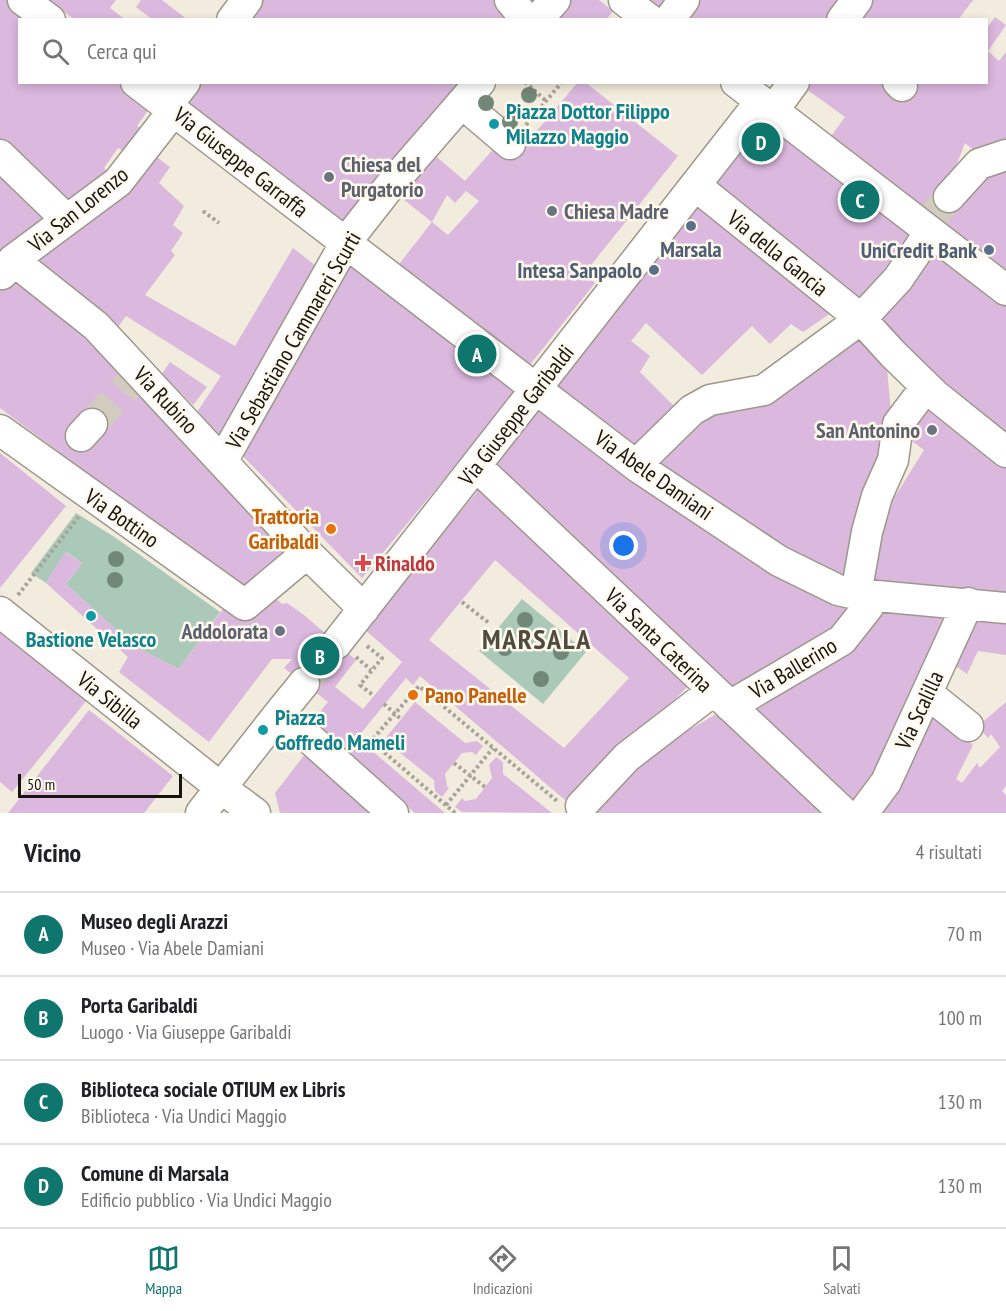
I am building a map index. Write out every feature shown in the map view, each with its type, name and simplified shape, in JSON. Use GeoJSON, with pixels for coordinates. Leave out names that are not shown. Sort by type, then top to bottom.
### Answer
{"type":"FeatureCollection","features":[{"type":"Feature","properties":{"kind":"street"},"geometry":{"type":"LineString","coordinates":[[23,0],[47,18]]}},
{"type":"Feature","properties":{"kind":"street"},"geometry":{"type":"LineString","coordinates":[[234,18],[247,0]]}},
{"type":"Feature","properties":{"kind":"street"},"geometry":{"type":"LineString","coordinates":[[510,0],[525,18]]}},
{"type":"Feature","properties":{"kind":"street"},"geometry":{"type":"LineString","coordinates":[[539,18],[555,0]]}},
{"type":"Feature","properties":{"kind":"street"},"geometry":{"type":"LineString","coordinates":[[624,0],[647,18]]}},
{"type":"Feature","properties":{"kind":"street"},"geometry":{"type":"LineString","coordinates":[[670,18],[684,0]]}},
{"type":"Feature","properties":{"kind":"street"},"geometry":{"type":"LineString","coordinates":[[843,18],[856,0]]}},
{"type":"Feature","properties":{"kind":"street","name":"Via Giuseppe Garraffa"},"geometry":{"type":"LineString","coordinates":[[141,84],[175,99],[345,242]]}},
{"type":"Feature","properties":{"kind":"street"},"geometry":{"type":"LineString","coordinates":[[739,84],[1006,290]]}},
{"type":"Feature","properties":{"kind":"street","name":"Via Giuseppe Garibaldi"},"geometry":{"type":"LineString","coordinates":[[348,642],[364,609],[696,186],[768,106],[792,84]]}},
{"type":"Feature","properties":{"kind":"street"},"geometry":{"type":"LineString","coordinates":[[471,93],[510,144]]}},
{"type":"Feature","properties":{"kind":"street","name":"Via Sebastiano Cammareri Scurti"},"geometry":{"type":"LineString","coordinates":[[222,460],[345,242],[388,187],[471,93]]}},
{"type":"Feature","properties":{"kind":"street","name":"Via San Lorenzo"},"geometry":{"type":"LineString","coordinates":[[7,268],[66,219],[118,182],[175,99]]}},
{"type":"Feature","properties":{"kind":"street"},"geometry":{"type":"LineString","coordinates":[[0,155],[66,219]]}},
{"type":"Feature","properties":{"kind":"street"},"geometry":{"type":"LineString","coordinates":[[949,197],[979,164],[1006,155]]}},
{"type":"Feature","properties":{"kind":"street","name":"Via della Gancia"},"geometry":{"type":"LineString","coordinates":[[696,186],[861,319],[926,387],[1006,452]]}},
{"type":"Feature","properties":{"kind":"street"},"geometry":{"type":"LineString","coordinates":[[638,466],[642,459],[692,410],[710,400],[764,390],[861,319],[898,279],[927,227]]}},
{"type":"Feature","properties":{"kind":"street","name":"Via Abele Damiani"},"geometry":{"type":"LineString","coordinates":[[345,242],[638,466],[780,561],[838,590],[863,595],[1006,608]]}},
{"type":"Feature","properties":{"kind":"street","name":"Via Rubino"},"geometry":{"type":"LineString","coordinates":[[7,268],[96,326],[137,377],[222,460],[307,553],[364,609]]}},
{"type":"Feature","properties":{"kind":"street","name":"Via Ballerino"},"geometry":{"type":"LineString","coordinates":[[572,806],[627,757],[721,699],[842,640],[868,607],[863,595],[867,532],[877,496],[893,460],[898,424],[926,387]]}},
{"type":"Feature","properties":{"kind":"street","name":"Via Bottino"},"geometry":{"type":"LineString","coordinates":[[0,430],[245,605],[307,553]]}},
{"type":"Feature","properties":{"kind":"street","name":"Via Santa Caterina"},"geometry":{"type":"LineString","coordinates":[[476,466],[844,813]]}},
{"type":"Feature","properties":{"kind":"street","name":"Via Scalilla"},"geometry":{"type":"LineString","coordinates":[[863,813],[886,782],[968,603]]}},
{"type":"Feature","properties":{"kind":"street","name":"Via Sibilla"},"geometry":{"type":"LineString","coordinates":[[0,612],[255,813]]}},
{"type":"Feature","properties":{"kind":"street"},"geometry":{"type":"LineString","coordinates":[[201,813],[304,683]]}},
{"type":"Feature","properties":{"kind":"street"},"geometry":{"type":"LineString","coordinates":[[927,693],[968,726]]}},
{"type":"Feature","properties":{"kind":"street"},"geometry":{"type":"LineString","coordinates":[[278,715],[308,736],[393,813]]}},
{"type":"Feature","properties":{"kind":"path"},"geometry":{"type":"LineString","coordinates":[[527,84],[546,101]]}},
{"type":"Feature","properties":{"kind":"path"},"geometry":{"type":"LineString","coordinates":[[510,144],[560,84]]}},
{"type":"Feature","properties":{"kind":"path"},"geometry":{"type":"LineString","coordinates":[[203,212],[219,223]]}},
{"type":"Feature","properties":{"kind":"path"},"geometry":{"type":"LineString","coordinates":[[34,576],[80,516]]}},
{"type":"Feature","properties":{"kind":"path"},"geometry":{"type":"LineString","coordinates":[[462,602],[489,623]]}},
{"type":"Feature","properties":{"kind":"path"},"geometry":{"type":"LineString","coordinates":[[348,642],[382,658],[360,685],[374,696]]}},
{"type":"Feature","properties":{"kind":"path"},"geometry":{"type":"LineString","coordinates":[[455,813],[372,741],[419,686],[493,748],[572,806]]}},
{"type":"Feature","properties":{"kind":"path"},"geometry":{"type":"LineString","coordinates":[[384,705],[401,719]]}},
{"type":"Feature","properties":{"kind":"path"},"geometry":{"type":"LineString","coordinates":[[446,805],[493,748]]}},
{"type":"Feature","properties":{"kind":"path"},"geometry":{"type":"LineString","coordinates":[[454,763],[485,788]]}},
{"type":"Feature","properties":{"kind":"green space"},"geometry":{"type":"Polygon","coordinates":[[[76,513],[116,538],[220,612],[179,669],[135,647],[66,584],[82,563],[66,552],[46,583],[31,573],[76,513]]]}},
{"type":"Feature","properties":{"kind":"green space"},"geometry":{"type":"Polygon","coordinates":[[[522,599],[586,652],[543,704],[479,651],[522,599]]]}},
{"type":"Feature","properties":{"kind":"building"},"geometry":{"type":"Polygon","coordinates":[[[0,0],[9,0],[32,18],[18,18],[18,84],[122,84],[151,106],[137,126],[142,129],[125,152],[118,148],[104,168],[115,178],[69,211],[0,145],[0,0]]]}},
{"type":"Feature","properties":{"kind":"building"},"geometry":{"type":"Polygon","coordinates":[[[49,0],[116,0],[110,8],[123,18],[72,18],[49,0]]]}},
{"type":"Feature","properties":{"kind":"building"},"geometry":{"type":"Polygon","coordinates":[[[141,0],[162,0],[185,18],[150,18],[136,7],[141,0]]]}},
{"type":"Feature","properties":{"kind":"building"},"geometry":{"type":"Polygon","coordinates":[[[260,0],[503,0],[518,18],[247,18],[260,0]]]}},
{"type":"Feature","properties":{"kind":"building"},"geometry":{"type":"Polygon","coordinates":[[[566,0],[599,0],[613,11],[608,18],[552,18],[566,0]]]}},
{"type":"Feature","properties":{"kind":"building"},"geometry":{"type":"Polygon","coordinates":[[[640,0],[675,0],[662,17],[640,0]]]}},
{"type":"Feature","properties":{"kind":"building"},"geometry":{"type":"Polygon","coordinates":[[[692,0],[846,0],[833,18],[678,18],[692,0]]]}},
{"type":"Feature","properties":{"kind":"building"},"geometry":{"type":"Polygon","coordinates":[[[863,0],[973,0],[960,18],[850,18],[863,0]]]}},
{"type":"Feature","properties":{"kind":"building"},"geometry":{"type":"Polygon","coordinates":[[[995,17],[1006,25],[988,51],[988,27],[995,17]]]}},
{"type":"Feature","properties":{"kind":"building"},"geometry":{"type":"Polygon","coordinates":[[[988,51],[999,61],[1006,52],[1006,150],[981,156],[965,143],[950,181],[1006,163],[1006,282],[826,143],[845,117],[802,86],[804,84],[891,84],[906,95],[915,84],[988,84],[988,51]]]}},
{"type":"Feature","properties":{"kind":"building"},"geometry":{"type":"Polygon","coordinates":[[[198,84],[470,84],[339,229],[184,104],[198,84]]]}},
{"type":"Feature","properties":{"kind":"building","name":"Chiesa Madre"},"geometry":{"type":"Polygon","coordinates":[[[576,84],[588,84],[678,156],[584,274],[595,283],[525,371],[396,268],[432,222],[394,192],[432,153],[465,181],[497,145],[513,159],[576,84]],[[466,191],[455,203],[447,195],[432,222],[448,235],[479,201],[466,191]]]}},
{"type":"Feature","properties":{"kind":"building"},"geometry":{"type":"Polygon","coordinates":[[[763,115],[918,237],[861,308],[708,188],[763,115]]]}},
{"type":"Feature","properties":{"kind":"building"},"geometry":{"type":"Polygon","coordinates":[[[150,152],[170,167],[159,183],[184,206],[173,225],[183,233],[171,251],[175,255],[145,295],[235,346],[293,248],[320,269],[220,440],[197,412],[221,376],[126,316],[116,330],[24,260],[150,152]]]}},
{"type":"Feature","properties":{"kind":"building"},"geometry":{"type":"Polygon","coordinates":[[[0,166],[48,216],[0,259],[0,166]]]}},
{"type":"Feature","properties":{"kind":"building"},"geometry":{"type":"Polygon","coordinates":[[[696,204],[831,313],[803,332],[791,324],[770,344],[752,326],[702,375],[646,323],[631,341],[650,356],[640,372],[681,413],[637,459],[546,388],[696,204]]]}},
{"type":"Feature","properties":{"kind":"building"},"geometry":{"type":"Polygon","coordinates":[[[933,244],[1006,299],[1006,445],[874,317],[933,244]]]}},
{"type":"Feature","properties":{"kind":"building"},"geometry":{"type":"Polygon","coordinates":[[[343,261],[518,390],[362,578],[236,449],[343,261]]]}},
{"type":"Feature","properties":{"kind":"building"},"geometry":{"type":"Polygon","coordinates":[[[15,273],[89,332],[293,555],[251,595],[0,408],[0,289],[15,273]]]}},
{"type":"Feature","properties":{"kind":"building"},"geometry":{"type":"Polygon","coordinates":[[[856,328],[886,358],[891,413],[849,584],[786,558],[643,464],[696,413],[856,328]]]}},
{"type":"Feature","properties":{"kind":"building"},"geometry":{"type":"Polygon","coordinates":[[[170,362],[207,387],[193,405],[162,374],[170,362]]]}},
{"type":"Feature","properties":{"kind":"building"},"geometry":{"type":"Polygon","coordinates":[[[538,396],[862,607],[732,701],[486,464],[538,396]]]}},
{"type":"Feature","properties":{"kind":"building"},"geometry":{"type":"Polygon","coordinates":[[[932,399],[1006,458],[1006,600],[864,589],[874,530],[924,450],[904,435],[932,399]]]}},
{"type":"Feature","properties":{"kind":"building"},"geometry":{"type":"Polygon","coordinates":[[[0,453],[66,506],[0,588],[0,453]]]}},
{"type":"Feature","properties":{"kind":"building"},"geometry":{"type":"Polygon","coordinates":[[[482,486],[690,684],[572,806],[420,676],[413,685],[406,678],[357,738],[445,813],[415,813],[310,724],[328,702],[284,668],[292,659],[272,659],[209,742],[119,672],[128,657],[46,583],[65,552],[82,563],[66,584],[135,647],[179,669],[228,602],[270,594],[282,604],[287,603],[304,615],[356,660],[335,687],[363,709],[402,662],[363,628],[482,486]],[[495,560],[429,640],[564,748],[629,678],[495,560]]]}},
{"type":"Feature","properties":{"kind":"building"},"geometry":{"type":"Polygon","coordinates":[[[881,601],[958,609],[855,813],[738,707],[881,601]]]}},
{"type":"Feature","properties":{"kind":"building"},"geometry":{"type":"Polygon","coordinates":[[[968,615],[1006,619],[1006,655],[978,651],[967,674],[950,662],[968,615]]]}},
{"type":"Feature","properties":{"kind":"building"},"geometry":{"type":"Polygon","coordinates":[[[0,630],[87,700],[12,792],[0,782],[0,630]]]}},
{"type":"Feature","properties":{"kind":"building"},"geometry":{"type":"Polygon","coordinates":[[[928,701],[973,745],[956,779],[962,783],[977,763],[980,768],[1000,747],[991,734],[988,738],[978,726],[1006,702],[1006,786],[1002,791],[1006,795],[1006,813],[868,813],[928,701]]]}},
{"type":"Feature","properties":{"kind":"building"},"geometry":{"type":"Polygon","coordinates":[[[415,702],[465,743],[477,741],[483,746],[476,755],[472,752],[462,753],[445,774],[449,788],[442,797],[435,791],[434,780],[384,740],[415,702]]]}},
{"type":"Feature","properties":{"kind":"building"},"geometry":{"type":"Polygon","coordinates":[[[89,710],[173,776],[144,813],[8,813],[89,710]]]}},
{"type":"Feature","properties":{"kind":"building"},"geometry":{"type":"Polygon","coordinates":[[[723,710],[836,813],[585,813],[633,763],[723,710]]]}},
{"type":"Feature","properties":{"kind":"building"},"geometry":{"type":"Polygon","coordinates":[[[305,754],[372,813],[280,813],[275,793],[305,754]]]}},
{"type":"Feature","properties":{"kind":"building"},"geometry":{"type":"Polygon","coordinates":[[[496,757],[503,762],[503,774],[552,813],[462,812],[455,807],[462,798],[465,801],[476,799],[492,778],[489,765],[496,757]]]}},
{"type":"Feature","properties":{"kind":"tunnel"},"geometry":{"type":"LineString","coordinates":[[929,221],[949,197]]}},
{"type":"Feature","properties":{"kind":"tunnel"},"geometry":{"type":"LineString","coordinates":[[92,424],[133,380]]}},
{"type":"Feature","properties":{"kind":"tunnel"},"geometry":{"type":"LineString","coordinates":[[304,683],[336,644]]}},
{"type":"Feature","properties":{"kind":"place","name":"Piazza Dottor Filippo Milazzo Maggio"},"geometry":{"type":"Point","coordinates":[494,124]}},
{"type":"Feature","properties":{"kind":"place","name":"Comune di Marsala"},"geometry":{"type":"Point","coordinates":[761,142]}},
{"type":"Feature","properties":{"kind":"place","name":"Chiesa del Purgatorio"},"geometry":{"type":"Point","coordinates":[329,177]}},
{"type":"Feature","properties":{"kind":"place","name":"Biblioteca sociale OTIUM ex Libris"},"geometry":{"type":"Point","coordinates":[860,200]}},
{"type":"Feature","properties":{"kind":"place","name":"Chiesa Madre"},"geometry":{"type":"Point","coordinates":[552,211]}},
{"type":"Feature","properties":{"kind":"place","name":"Marsala"},"geometry":{"type":"Point","coordinates":[691,226]}},
{"type":"Feature","properties":{"kind":"place","name":"UniCredit Bank"},"geometry":{"type":"Point","coordinates":[989,250]}},
{"type":"Feature","properties":{"kind":"place","name":"Intesa Sanpaolo"},"geometry":{"type":"Point","coordinates":[654,270]}},
{"type":"Feature","properties":{"kind":"place","name":"Museo degli Arazzi"},"geometry":{"type":"Point","coordinates":[477,354]}},
{"type":"Feature","properties":{"kind":"place","name":"San Antonino"},"geometry":{"type":"Point","coordinates":[932,430]}},
{"type":"Feature","properties":{"kind":"place","name":"Trattoria Garibaldi"},"geometry":{"type":"Point","coordinates":[331,529]}},
{"type":"Feature","properties":{"kind":"place","name":"Rinaldo"},"geometry":{"type":"Point","coordinates":[363,563]}},
{"type":"Feature","properties":{"kind":"place","name":"Bastione Velasco"},"geometry":{"type":"Point","coordinates":[91,616]}},
{"type":"Feature","properties":{"kind":"place","name":"Addolorata"},"geometry":{"type":"Point","coordinates":[280,631]}},
{"type":"Feature","properties":{"kind":"place","name":"Porta Garibaldi"},"geometry":{"type":"Point","coordinates":[320,656]}},
{"type":"Feature","properties":{"kind":"place","name":"Pano Panelle"},"geometry":{"type":"Point","coordinates":[413,695]}},
{"type":"Feature","properties":{"kind":"place","name":"Piazza Goffredo Mameli"},"geometry":{"type":"Point","coordinates":[263,730]}},
{"type":"Feature","properties":{"kind":"district","name":"MARSALA"},"geometry":{"type":"Point","coordinates":[537,638]}}]}
